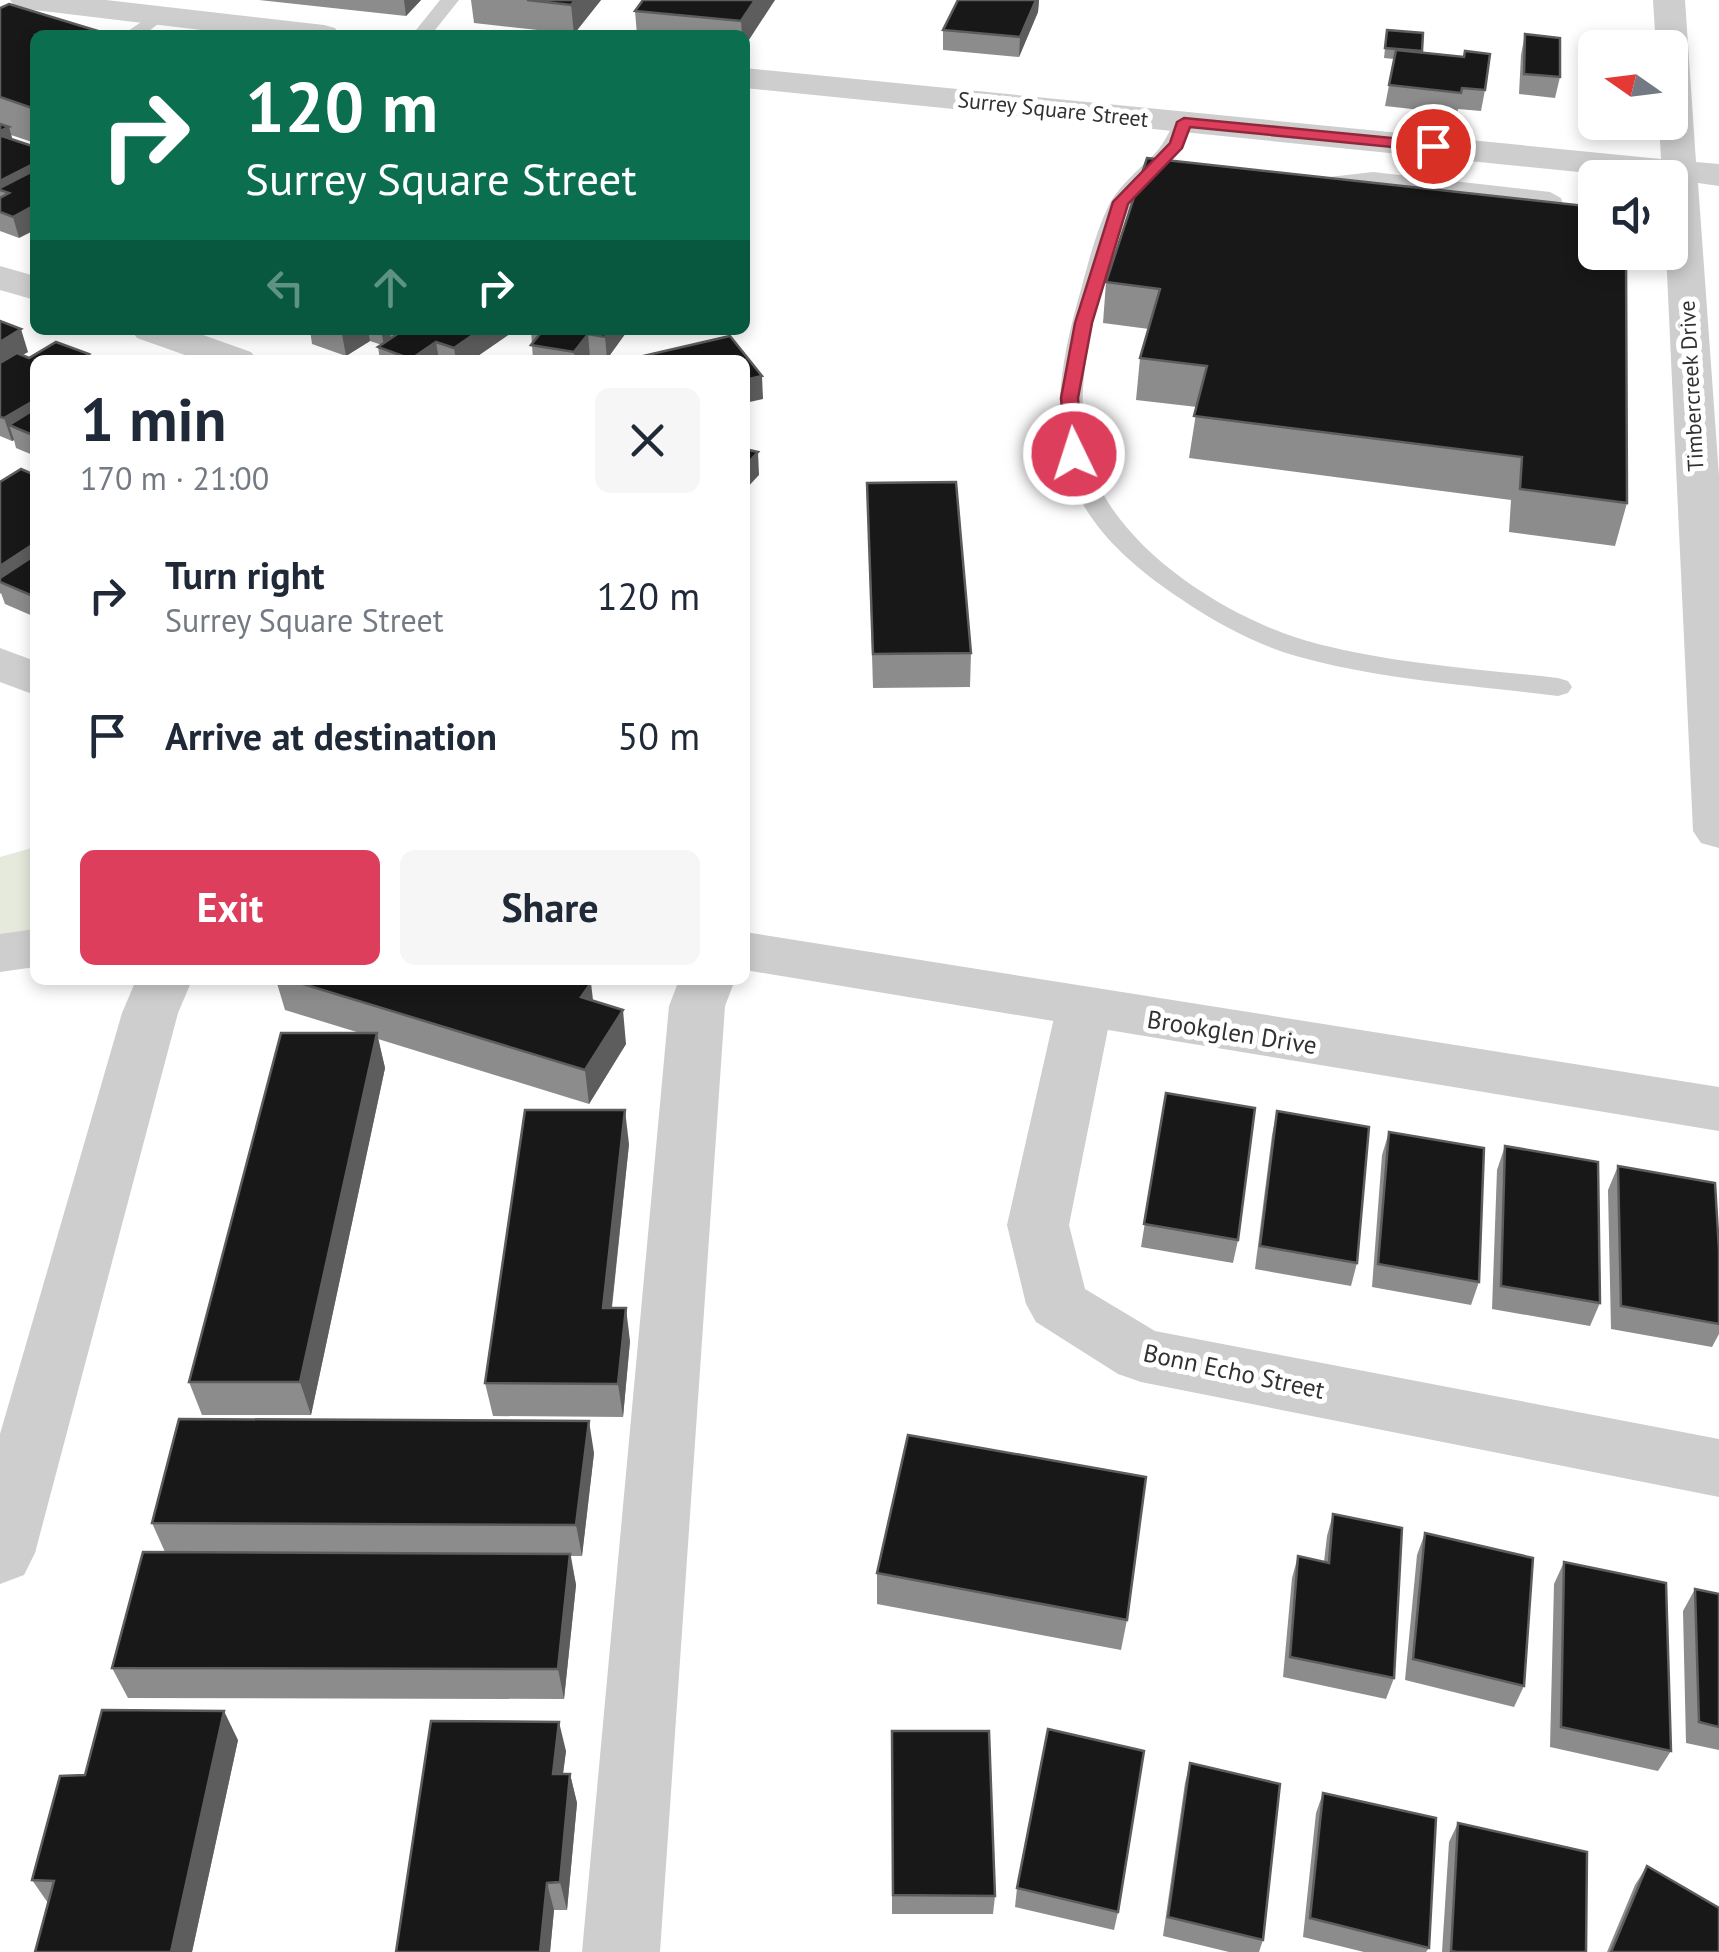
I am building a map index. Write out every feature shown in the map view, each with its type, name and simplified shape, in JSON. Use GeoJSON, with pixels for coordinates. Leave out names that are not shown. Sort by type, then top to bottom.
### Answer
{"type":"FeatureCollection","features":[{"type":"Feature","properties":{"kind":"street"},"geometry":{"type":"LineString","coordinates":[[26,0],[277,30]]}},
{"type":"Feature","properties":{"kind":"street","name":"Timbercreek Drive"},"geometry":{"type":"LineString","coordinates":[[1669,0],[1699,173],[1719,831]]}},
{"type":"Feature","properties":{"kind":"street","name":"Surrey Square Street"},"geometry":{"type":"LineString","coordinates":[[750,79],[1699,173]]}},
{"type":"Feature","properties":{"kind":"street"},"geometry":{"type":"LineString","coordinates":[[0,277],[30,288]]}},
{"type":"Feature","properties":{"kind":"street"},"geometry":{"type":"LineString","coordinates":[[165,335],[222,355]]}},
{"type":"Feature","properties":{"kind":"street"},"geometry":{"type":"LineString","coordinates":[[0,663],[30,678]]}},
{"type":"Feature","properties":{"kind":"street"},"geometry":{"type":"LineString","coordinates":[[0,953],[30,949]]}},
{"type":"Feature","properties":{"kind":"street","name":"Brookglen Drive"},"geometry":{"type":"LineString","coordinates":[[750,952],[1719,1109]]}},
{"type":"Feature","properties":{"kind":"street"},"geometry":{"type":"LineString","coordinates":[[0,1553],[23,1385],[162,985]]}},
{"type":"Feature","properties":{"kind":"street"},"geometry":{"type":"LineString","coordinates":[[621,1952],[696,1026],[706,985]]}},
{"type":"Feature","properties":{"kind":"street","name":"Bonn Echo Street"},"geometry":{"type":"LineString","coordinates":[[1084,1008],[1038,1225],[1058,1304],[1141,1355],[1719,1468]]}},
{"type":"Feature","properties":{"kind":"lane"},"geometry":{"type":"LineString","coordinates":[[424,30],[450,0]]}},
{"type":"Feature","properties":{"kind":"lane"},"geometry":{"type":"LineString","coordinates":[[1184,122],[1169,164],[1120,202],[1084,323],[1070,398],[1074,454],[1095,510],[1128,546],[1182,589],[1253,631],[1316,652],[1558,688]]}},
{"type":"Feature","properties":{"kind":"lane"},"geometry":{"type":"LineString","coordinates":[[1466,188],[1468,150]]}},
{"type":"Feature","properties":{"kind":"lane"},"geometry":{"type":"LineString","coordinates":[[1331,206],[1301,184],[1373,178],[1550,198],[1556,216],[1550,226],[1521,228]]}},
{"type":"Feature","properties":{"kind":"shaded area"},"geometry":{"type":"Polygon","coordinates":[[[30,848],[30,930],[0,935],[0,857],[30,848]]]}},
{"type":"Feature","properties":{"kind":"building"},"geometry":{"type":"Polygon","coordinates":[[[527,0],[575,0],[571,5],[527,0]]]}},
{"type":"Feature","properties":{"kind":"building"},"geometry":{"type":"Polygon","coordinates":[[[643,0],[755,0],[741,21],[635,11],[643,0]]]}},
{"type":"Feature","properties":{"kind":"building"},"geometry":{"type":"Polygon","coordinates":[[[958,0],[1036,0],[1020,37],[943,30],[958,0]]]}},
{"type":"Feature","properties":{"kind":"building"},"geometry":{"type":"Polygon","coordinates":[[[9,4],[95,30],[30,30],[30,107],[0,97],[0,8],[9,4]]]}},
{"type":"Feature","properties":{"kind":"building"},"geometry":{"type":"Polygon","coordinates":[[[1387,30],[1423,33],[1422,51],[1385,48],[1387,30]]]}},
{"type":"Feature","properties":{"kind":"building"},"geometry":{"type":"Polygon","coordinates":[[[1525,34],[1560,38],[1560,77],[1524,74],[1525,34]]]}},
{"type":"Feature","properties":{"kind":"building"},"geometry":{"type":"Polygon","coordinates":[[[1396,50],[1464,57],[1465,51],[1490,54],[1485,90],[1462,88],[1461,93],[1389,85],[1396,50]]]}},
{"type":"Feature","properties":{"kind":"building"},"geometry":{"type":"Polygon","coordinates":[[[0,137],[30,145],[30,166],[0,181],[0,137]]]}},
{"type":"Feature","properties":{"kind":"building"},"geometry":{"type":"Polygon","coordinates":[[[1147,158],[1578,205],[1578,270],[1626,270],[1627,503],[1520,489],[1522,457],[1194,416],[1207,366],[1140,358],[1160,289],[1106,282],[1147,158]]]}},
{"type":"Feature","properties":{"kind":"building"},"geometry":{"type":"Polygon","coordinates":[[[30,173],[30,208],[13,217],[0,212],[0,198],[9,193],[0,188],[30,173]]]}},
{"type":"Feature","properties":{"kind":"building"},"geometry":{"type":"Polygon","coordinates":[[[0,321],[21,329],[0,342],[0,321]]]}},
{"type":"Feature","properties":{"kind":"building"},"geometry":{"type":"Polygon","coordinates":[[[396,335],[473,335],[454,348],[436,342],[417,355],[400,355],[378,347],[396,335]]]}},
{"type":"Feature","properties":{"kind":"building"},"geometry":{"type":"Polygon","coordinates":[[[539,335],[587,335],[574,352],[531,345],[539,335]]]}},
{"type":"Feature","properties":{"kind":"building"},"geometry":{"type":"Polygon","coordinates":[[[730,336],[745,355],[647,355],[730,336]]]}},
{"type":"Feature","properties":{"kind":"building"},"geometry":{"type":"Polygon","coordinates":[[[56,342],[89,354],[88,355],[34,355],[56,342]]]}},
{"type":"Feature","properties":{"kind":"building"},"geometry":{"type":"Polygon","coordinates":[[[17,353],[29,358],[30,403],[0,417],[0,363],[17,353]]]}},
{"type":"Feature","properties":{"kind":"building"},"geometry":{"type":"Polygon","coordinates":[[[750,361],[762,376],[750,379],[750,361]]]}},
{"type":"Feature","properties":{"kind":"building"},"geometry":{"type":"Polygon","coordinates":[[[30,412],[30,434],[9,425],[30,412]]]}},
{"type":"Feature","properties":{"kind":"building"},"geometry":{"type":"Polygon","coordinates":[[[21,469],[30,473],[30,546],[0,566],[0,482],[21,469]]]}},
{"type":"Feature","properties":{"kind":"building"},"geometry":{"type":"Polygon","coordinates":[[[956,482],[971,653],[873,654],[867,483],[956,482]]]}},
{"type":"Feature","properties":{"kind":"building"},"geometry":{"type":"Polygon","coordinates":[[[30,558],[30,595],[0,582],[0,578],[30,558]]]}},
{"type":"Feature","properties":{"kind":"building"},"geometry":{"type":"Polygon","coordinates":[[[306,985],[590,985],[581,997],[623,1010],[585,1070],[306,985]]]}},
{"type":"Feature","properties":{"kind":"building"},"geometry":{"type":"Polygon","coordinates":[[[281,1033],[377,1033],[300,1382],[189,1382],[281,1033]]]}},
{"type":"Feature","properties":{"kind":"building"},"geometry":{"type":"Polygon","coordinates":[[[1166,1093],[1255,1108],[1238,1240],[1144,1224],[1166,1093]]]}},
{"type":"Feature","properties":{"kind":"building"},"geometry":{"type":"Polygon","coordinates":[[[525,1110],[625,1110],[603,1308],[626,1308],[618,1384],[485,1383],[525,1110]]]}},
{"type":"Feature","properties":{"kind":"building"},"geometry":{"type":"Polygon","coordinates":[[[1277,1111],[1369,1127],[1357,1263],[1260,1246],[1277,1111]]]}},
{"type":"Feature","properties":{"kind":"building"},"geometry":{"type":"Polygon","coordinates":[[[1389,1132],[1484,1148],[1479,1282],[1378,1264],[1389,1132]]]}},
{"type":"Feature","properties":{"kind":"building"},"geometry":{"type":"Polygon","coordinates":[[[1505,1146],[1598,1162],[1600,1303],[1501,1286],[1505,1146]]]}},
{"type":"Feature","properties":{"kind":"building"},"geometry":{"type":"Polygon","coordinates":[[[1618,1166],[1715,1183],[1719,1324],[1621,1306],[1618,1166]]]}},
{"type":"Feature","properties":{"kind":"building"},"geometry":{"type":"Polygon","coordinates":[[[179,1419],[589,1421],[576,1525],[152,1523],[179,1419]]]}},
{"type":"Feature","properties":{"kind":"building"},"geometry":{"type":"Polygon","coordinates":[[[908,1435],[1146,1477],[1127,1620],[877,1573],[908,1435]]]}},
{"type":"Feature","properties":{"kind":"building"},"geometry":{"type":"Polygon","coordinates":[[[1333,1514],[1402,1528],[1394,1678],[1290,1657],[1298,1556],[1329,1563],[1333,1514]]]}},
{"type":"Feature","properties":{"kind":"building"},"geometry":{"type":"Polygon","coordinates":[[[1425,1533],[1533,1558],[1524,1686],[1413,1659],[1425,1533]]]}},
{"type":"Feature","properties":{"kind":"building"},"geometry":{"type":"Polygon","coordinates":[[[143,1552],[570,1554],[558,1669],[112,1668],[143,1552]]]}},
{"type":"Feature","properties":{"kind":"building"},"geometry":{"type":"Polygon","coordinates":[[[1564,1562],[1666,1583],[1671,1751],[1561,1727],[1564,1562]]]}},
{"type":"Feature","properties":{"kind":"building"},"geometry":{"type":"Polygon","coordinates":[[[1695,1589],[1719,1594],[1719,1727],[1699,1722],[1695,1589]]]}},
{"type":"Feature","properties":{"kind":"building"},"geometry":{"type":"Polygon","coordinates":[[[102,1710],[224,1711],[171,1952],[35,1952],[54,1881],[32,1880],[60,1776],[85,1775],[102,1710]]]}},
{"type":"Feature","properties":{"kind":"building"},"geometry":{"type":"Polygon","coordinates":[[[431,1721],[559,1722],[553,1774],[570,1774],[560,1882],[547,1883],[540,1952],[396,1952],[431,1721]]]}},
{"type":"Feature","properties":{"kind":"building"},"geometry":{"type":"Polygon","coordinates":[[[1048,1729],[1144,1751],[1118,1912],[1017,1888],[1048,1729]]]}},
{"type":"Feature","properties":{"kind":"building"},"geometry":{"type":"Polygon","coordinates":[[[892,1731],[989,1731],[995,1896],[893,1895],[892,1731]]]}},
{"type":"Feature","properties":{"kind":"building"},"geometry":{"type":"Polygon","coordinates":[[[1190,1763],[1280,1784],[1263,1940],[1168,1917],[1190,1763]]]}},
{"type":"Feature","properties":{"kind":"building"},"geometry":{"type":"Polygon","coordinates":[[[1323,1793],[1436,1818],[1429,1948],[1310,1918],[1323,1793]]]}},
{"type":"Feature","properties":{"kind":"building"},"geometry":{"type":"Polygon","coordinates":[[[1458,1823],[1587,1852],[1586,1952],[1451,1951],[1458,1823]]]}},
{"type":"Feature","properties":{"kind":"building"},"geometry":{"type":"Polygon","coordinates":[[[1647,1866],[1719,1908],[1719,1952],[1611,1952],[1647,1866]]]}},
{"type":"Feature","properties":{"kind":"route"},"geometry":{"type":"LineString","coordinates":[[1074,454],[1070,398],[1084,323],[1120,202],[1176,145],[1184,122],[1433,146]]}}]}
